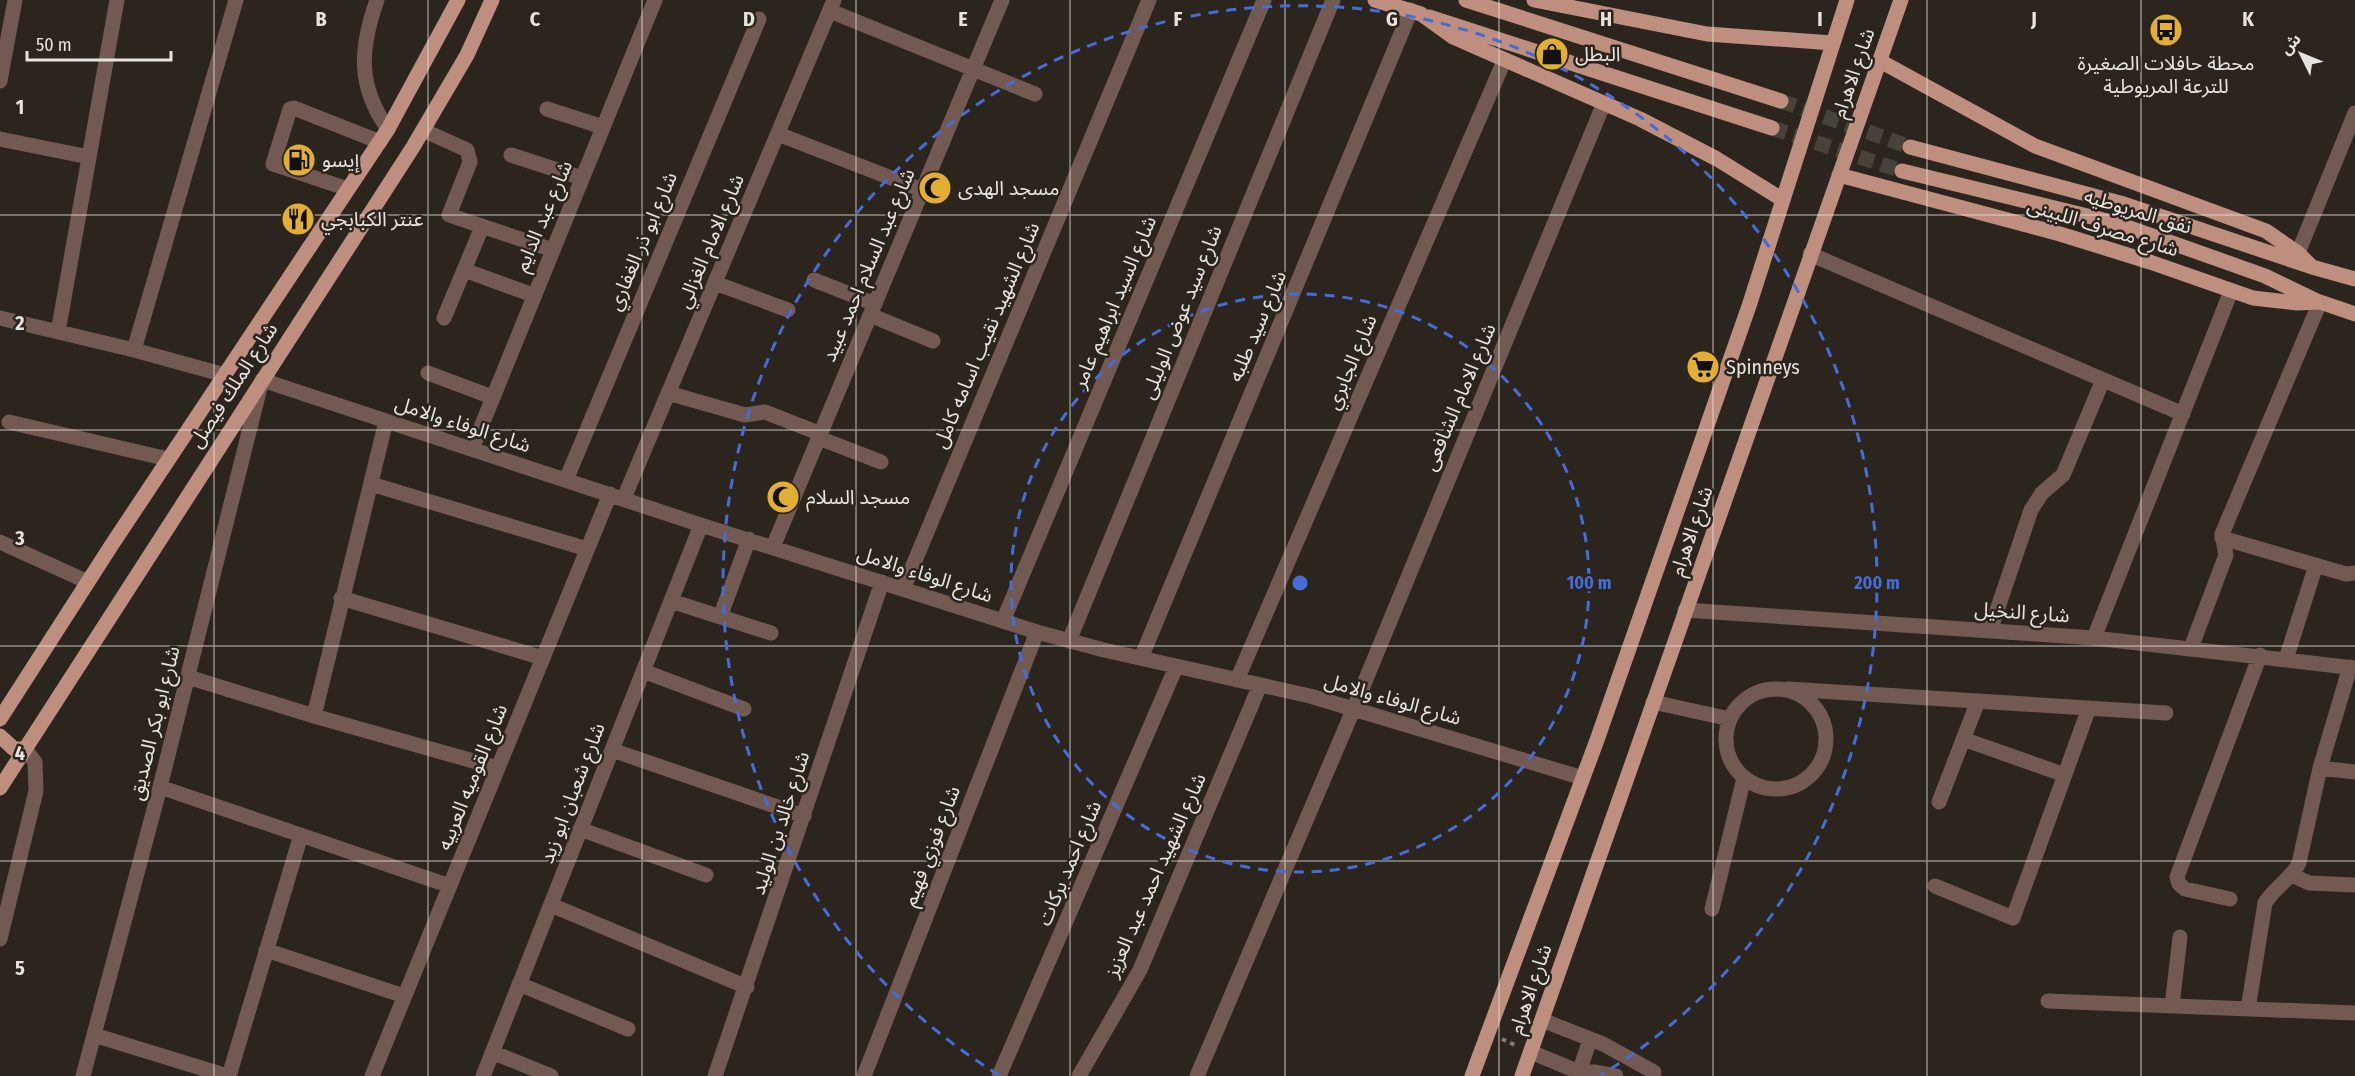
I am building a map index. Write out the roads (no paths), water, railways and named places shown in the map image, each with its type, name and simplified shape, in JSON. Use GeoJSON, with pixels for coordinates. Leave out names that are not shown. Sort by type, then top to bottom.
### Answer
{"type":"FeatureCollection","features":[{"type":"Feature","properties":{"kind":"main road","name":"شارع الملك فيصل"},"geometry":{"type":"LineString","coordinates":[[0,718],[168,459],[384,135],[440,39],[458,0]]}},
{"type":"Feature","properties":{"kind":"main road","name":"شارع الملك فيصل"},"geometry":{"type":"LineString","coordinates":[[0,788],[423,130],[467,55],[492,0]]}},
{"type":"Feature","properties":{"kind":"main road"},"geometry":{"type":"LineString","coordinates":[[1375,0],[1772,128]]}},
{"type":"Feature","properties":{"kind":"main road"},"geometry":{"type":"LineString","coordinates":[[1466,0],[1781,101]]}},
{"type":"Feature","properties":{"kind":"main road"},"geometry":{"type":"LineString","coordinates":[[1534,0],[1707,34],[1833,43]]}},
{"type":"Feature","properties":{"kind":"main road","name":"شارع الاهرام"},"geometry":{"type":"LineString","coordinates":[[1472,1076],[1583,778],[1749,306],[1846,0]]}},
{"type":"Feature","properties":{"kind":"main road","name":"شارع الاهرام"},"geometry":{"type":"LineString","coordinates":[[1522,1076],[1900,0]]}},
{"type":"Feature","properties":{"kind":"main road"},"geometry":{"type":"LineString","coordinates":[[1416,12],[1444,33],[1604,104],[1717,159],[1783,200]]}},
{"type":"Feature","properties":{"kind":"main road"},"geometry":{"type":"LineString","coordinates":[[1880,61],[2035,146],[2248,224],[2274,236],[2298,253],[2312,267],[2355,279]]}},
{"type":"Feature","properties":{"kind":"main road","name":"نفق المريوطيه"},"geometry":{"type":"LineString","coordinates":[[1910,147],[2124,204],[2312,267]]}},
{"type":"Feature","properties":{"kind":"main road","name":"نفق المريوطيه"},"geometry":{"type":"LineString","coordinates":[[1902,171],[2116,223],[2265,276],[2320,302]]}},
{"type":"Feature","properties":{"kind":"main road","name":"شارع مصرف اللبينى"},"geometry":{"type":"LineString","coordinates":[[1839,175],[2061,234],[2231,291],[2275,301],[2320,302],[2355,314]]}},
{"type":"Feature","properties":{"kind":"main road"},"geometry":{"type":"LineString","coordinates":[[0,736],[14,749],[25,749]]}},
{"type":"Feature","properties":{"kind":"street"},"geometry":{"type":"LineString","coordinates":[[0,81],[15,0]]}},
{"type":"Feature","properties":{"kind":"street"},"geometry":{"type":"LineString","coordinates":[[58,332],[117,0]]}},
{"type":"Feature","properties":{"kind":"street"},"geometry":{"type":"LineString","coordinates":[[134,350],[236,0]]}},
{"type":"Feature","properties":{"kind":"street"},"geometry":{"type":"LineString","coordinates":[[377,0],[366,39],[363,66],[367,91],[384,135]]}},
{"type":"Feature","properties":{"kind":"street","name":"شارع عبد السلام احمد عبيد"},"geometry":{"type":"LineString","coordinates":[[773,547],[1002,0]]}},
{"type":"Feature","properties":{"kind":"street","name":"شارع الشهيد نقيب اسامه كامل"},"geometry":{"type":"LineString","coordinates":[[904,587],[1149,0]]}},
{"type":"Feature","properties":{"kind":"street","name":"شارع السيد ابراهيم عامر"},"geometry":{"type":"LineString","coordinates":[[1003,621],[1264,0]]}},
{"type":"Feature","properties":{"kind":"street","name":"شارع سيد عوض الوليلى"},"geometry":{"type":"LineString","coordinates":[[1069,641],[1333,0]]}},
{"type":"Feature","properties":{"kind":"street","name":"شارع عبد الدايم"},"geometry":{"type":"LineString","coordinates":[[472,449],[603,127],[650,1]]}},
{"type":"Feature","properties":{"kind":"street"},"geometry":{"type":"LineString","coordinates":[[831,4],[972,70],[1035,94]]}},
{"type":"Feature","properties":{"kind":"street","name":"شارع الامام الغزالي"},"geometry":{"type":"LineString","coordinates":[[617,496],[668,393],[831,4]]}},
{"type":"Feature","properties":{"kind":"street","name":"شارع سيد طلبه"},"geometry":{"type":"LineString","coordinates":[[1141,658],[1416,12]]}},
{"type":"Feature","properties":{"kind":"street","name":"شارع ابو ذر الغفاري"},"geometry":{"type":"LineString","coordinates":[[566,480],[759,20]]}},
{"type":"Feature","properties":{"kind":"street","name":"شارع الجابري"},"geometry":{"type":"LineString","coordinates":[[1237,680],[1504,61]]}},
{"type":"Feature","properties":{"kind":"street","name":"شارع الامام الشافعى"},"geometry":{"type":"LineString","coordinates":[[1197,1076],[1354,708],[1604,104]]}},
{"type":"Feature","properties":{"kind":"street"},"geometry":{"type":"LineString","coordinates":[[348,189],[273,164],[290,109],[294,108],[384,135]]}},
{"type":"Feature","properties":{"kind":"street"},"geometry":{"type":"LineString","coordinates":[[546,109],[603,127]]}},
{"type":"Feature","properties":{"kind":"street"},"geometry":{"type":"LineString","coordinates":[[2298,253],[2355,112]]}},
{"type":"Feature","properties":{"kind":"street"},"geometry":{"type":"LineString","coordinates":[[423,130],[467,150],[470,155],[470,162],[449,215],[553,250]]}},
{"type":"Feature","properties":{"kind":"street"},"geometry":{"type":"LineString","coordinates":[[778,134],[922,190]]}},
{"type":"Feature","properties":{"kind":"street"},"geometry":{"type":"LineString","coordinates":[[0,139],[89,157]]}},
{"type":"Feature","properties":{"kind":"street"},"geometry":{"type":"LineString","coordinates":[[511,155],[582,178]]}},
{"type":"Feature","properties":{"kind":"street"},"geometry":{"type":"LineString","coordinates":[[444,318],[482,227]]}},
{"type":"Feature","properties":{"kind":"street"},"geometry":{"type":"LineString","coordinates":[[1810,254],[2183,414]]}},
{"type":"Feature","properties":{"kind":"street"},"geometry":{"type":"LineString","coordinates":[[464,270],[533,295]]}},
{"type":"Feature","properties":{"kind":"street"},"geometry":{"type":"LineString","coordinates":[[814,280],[933,341]]}},
{"type":"Feature","properties":{"kind":"street"},"geometry":{"type":"LineString","coordinates":[[715,283],[788,310]]}},
{"type":"Feature","properties":{"kind":"street"},"geometry":{"type":"LineString","coordinates":[[2094,638],[2231,291]]}},
{"type":"Feature","properties":{"kind":"street"},"geometry":{"type":"LineString","coordinates":[[2191,648],[2226,555],[2222,538],[2320,302]]}},
{"type":"Feature","properties":{"kind":"street"},"geometry":{"type":"LineString","coordinates":[[0,318],[134,350],[225,375]]}},
{"type":"Feature","properties":{"kind":"street"},"geometry":{"type":"LineString","coordinates":[[428,373],[492,398]]}},
{"type":"Feature","properties":{"kind":"street","name":"شارع الوفاء والامل"},"geometry":{"type":"LineString","coordinates":[[262,380],[701,525],[904,587],[1037,632],[1354,708],[1583,778]]}},
{"type":"Feature","properties":{"kind":"street","name":"شارع ابو بكر الصديق"},"geometry":{"type":"LineString","coordinates":[[83,1076],[160,787],[262,380]]}},
{"type":"Feature","properties":{"kind":"street"},"geometry":{"type":"LineString","coordinates":[[1990,631],[2031,510],[2042,493],[2063,475],[2103,380]]}},
{"type":"Feature","properties":{"kind":"street"},"geometry":{"type":"LineString","coordinates":[[668,393],[746,415],[765,412],[881,462]]}},
{"type":"Feature","properties":{"kind":"street"},"geometry":{"type":"LineString","coordinates":[[314,716],[386,421]]}},
{"type":"Feature","properties":{"kind":"street"},"geometry":{"type":"LineString","coordinates":[[9,422],[168,459]]}},
{"type":"Feature","properties":{"kind":"street"},"geometry":{"type":"LineString","coordinates":[[371,484],[587,549]]}},
{"type":"Feature","properties":{"kind":"street","name":"شارع القوميه العربيه"},"geometry":{"type":"LineString","coordinates":[[372,1076],[587,549],[617,496]]}},
{"type":"Feature","properties":{"kind":"street","name":"شارع شعبان ابو زيد"},"geometry":{"type":"LineString","coordinates":[[483,1076],[701,525]]}},
{"type":"Feature","properties":{"kind":"street"},"geometry":{"type":"LineString","coordinates":[[2222,538],[2350,574]]}},
{"type":"Feature","properties":{"kind":"street"},"geometry":{"type":"LineString","coordinates":[[720,617],[749,539]]}},
{"type":"Feature","properties":{"kind":"street"},"geometry":{"type":"LineString","coordinates":[[0,542],[88,582]]}},
{"type":"Feature","properties":{"kind":"street"},"geometry":{"type":"LineString","coordinates":[[2286,659],[2316,565]]}},
{"type":"Feature","properties":{"kind":"street","name":"شارع خالد بن الوليد"},"geometry":{"type":"LineString","coordinates":[[715,1076],[747,987],[882,582]]}},
{"type":"Feature","properties":{"kind":"street"},"geometry":{"type":"LineString","coordinates":[[341,598],[543,657]]}},
{"type":"Feature","properties":{"kind":"street"},"geometry":{"type":"LineString","coordinates":[[671,600],[771,633]]}},
{"type":"Feature","properties":{"kind":"street","name":"شارع النخيل"},"geometry":{"type":"LineString","coordinates":[[1685,610],[2094,638],[2352,667]]}},
{"type":"Feature","properties":{"kind":"street","name":"شارع فوزي فهيم"},"geometry":{"type":"LineString","coordinates":[[864,1076],[1037,632]]}},
{"type":"Feature","properties":{"kind":"street"},"geometry":{"type":"LineString","coordinates":[[2230,899],[2185,889],[2179,884],[2177,877],[2260,655]]}},
{"type":"Feature","properties":{"kind":"street","name":"شارع احمد بركات"},"geometry":{"type":"LineString","coordinates":[[999,1076],[1176,667]]}},
{"type":"Feature","properties":{"kind":"street"},"geometry":{"type":"LineString","coordinates":[[2248,1009],[2265,903],[2272,891],[2292,875],[2301,856],[2320,768],[2352,667]]}},
{"type":"Feature","properties":{"kind":"street"},"geometry":{"type":"LineString","coordinates":[[643,671],[744,709]]}},
{"type":"Feature","properties":{"kind":"street"},"geometry":{"type":"LineString","coordinates":[[188,677],[314,716],[498,768]]}},
{"type":"Feature","properties":{"kind":"street","name":"شارع الشهيد احمد عبد العزيز"},"geometry":{"type":"LineString","coordinates":[[1079,1076],[1140,970],[1260,685]]}},
{"type":"Feature","properties":{"kind":"street"},"geometry":{"type":"LineString","coordinates":[[1788,689],[1810,701],[1824,722],[1827,735],[1822,760],[1805,780],[1781,789],[1768,789],[1744,778],[1731,762],[1726,741],[1730,719],[1743,701],[1764,690],[1788,689],[2166,713]]}},
{"type":"Feature","properties":{"kind":"street"},"geometry":{"type":"LineString","coordinates":[[1939,802],[1978,701]]}},
{"type":"Feature","properties":{"kind":"street"},"geometry":{"type":"LineString","coordinates":[[1653,702],[1730,719]]}},
{"type":"Feature","properties":{"kind":"street"},"geometry":{"type":"LineString","coordinates":[[1935,886],[2013,918],[2089,708]]}},
{"type":"Feature","properties":{"kind":"street"},"geometry":{"type":"LineString","coordinates":[[1963,739],[2065,775]]}},
{"type":"Feature","properties":{"kind":"street"},"geometry":{"type":"LineString","coordinates":[[0,939],[36,791],[35,762],[25,749]]}},
{"type":"Feature","properties":{"kind":"street"},"geometry":{"type":"LineString","coordinates":[[612,750],[804,816]]}},
{"type":"Feature","properties":{"kind":"street"},"geometry":{"type":"LineString","coordinates":[[2320,768],[2355,771]]}},
{"type":"Feature","properties":{"kind":"street"},"geometry":{"type":"LineString","coordinates":[[1712,909],[1744,778]]}},
{"type":"Feature","properties":{"kind":"street"},"geometry":{"type":"LineString","coordinates":[[160,787],[450,886]]}},
{"type":"Feature","properties":{"kind":"street"},"geometry":{"type":"LineString","coordinates":[[580,829],[706,874]]}},
{"type":"Feature","properties":{"kind":"street"},"geometry":{"type":"LineString","coordinates":[[94,1035],[228,1076],[301,835]]}},
{"type":"Feature","properties":{"kind":"street"},"geometry":{"type":"LineString","coordinates":[[2292,875],[2309,883],[2355,885]]}},
{"type":"Feature","properties":{"kind":"street"},"geometry":{"type":"LineString","coordinates":[[551,905],[747,987]]}},
{"type":"Feature","properties":{"kind":"street"},"geometry":{"type":"LineString","coordinates":[[2172,1006],[2180,937]]}},
{"type":"Feature","properties":{"kind":"street"},"geometry":{"type":"LineString","coordinates":[[266,950],[404,996]]}},
{"type":"Feature","properties":{"kind":"street"},"geometry":{"type":"LineString","coordinates":[[519,984],[628,1029]]}},
{"type":"Feature","properties":{"kind":"street"},"geometry":{"type":"LineString","coordinates":[[2048,1000],[2355,1014]]}},
{"type":"Feature","properties":{"kind":"street"},"geometry":{"type":"LineString","coordinates":[[1542,1020],[1590,1039],[1654,1072]]}},
{"type":"Feature","properties":{"kind":"street"},"geometry":{"type":"LineString","coordinates":[[1581,1075],[1590,1039]]}},
{"type":"Feature","properties":{"kind":"street"},"geometry":{"type":"LineString","coordinates":[[492,1052],[551,1076]]}},
{"type":"Feature","properties":{"kind":"street"},"geometry":{"type":"LineString","coordinates":[[1531,1052],[1581,1075],[1596,1072],[1616,1076]]}},
{"type":"Feature","properties":{"kind":"tunnel"},"geometry":{"type":"LineString","coordinates":[[1781,101],[1910,147]]}},
{"type":"Feature","properties":{"kind":"tunnel"},"geometry":{"type":"LineString","coordinates":[[1772,128],[1902,171]]}},
{"type":"Feature","properties":{"kind":"place","name":"محطة حافلات الصغيرة للترعة المريوطية"},"geometry":{"type":"Point","coordinates":[2166,30]}},
{"type":"Feature","properties":{"kind":"place","name":"البطل"},"geometry":{"type":"Point","coordinates":[1552,54]}},
{"type":"Feature","properties":{"kind":"place","name":"إيسو"},"geometry":{"type":"Point","coordinates":[299,160]}},
{"type":"Feature","properties":{"kind":"place","name":"مسجد الهدى"},"geometry":{"type":"Point","coordinates":[935,188]}},
{"type":"Feature","properties":{"kind":"place","name":"عنتر الكبابجي"},"geometry":{"type":"Point","coordinates":[298,219]}},
{"type":"Feature","properties":{"kind":"place","name":"Spinneys"},"geometry":{"type":"Point","coordinates":[1703,367]}},
{"type":"Feature","properties":{"kind":"place","name":"مسجد السلام"},"geometry":{"type":"Point","coordinates":[783,497]}}]}
